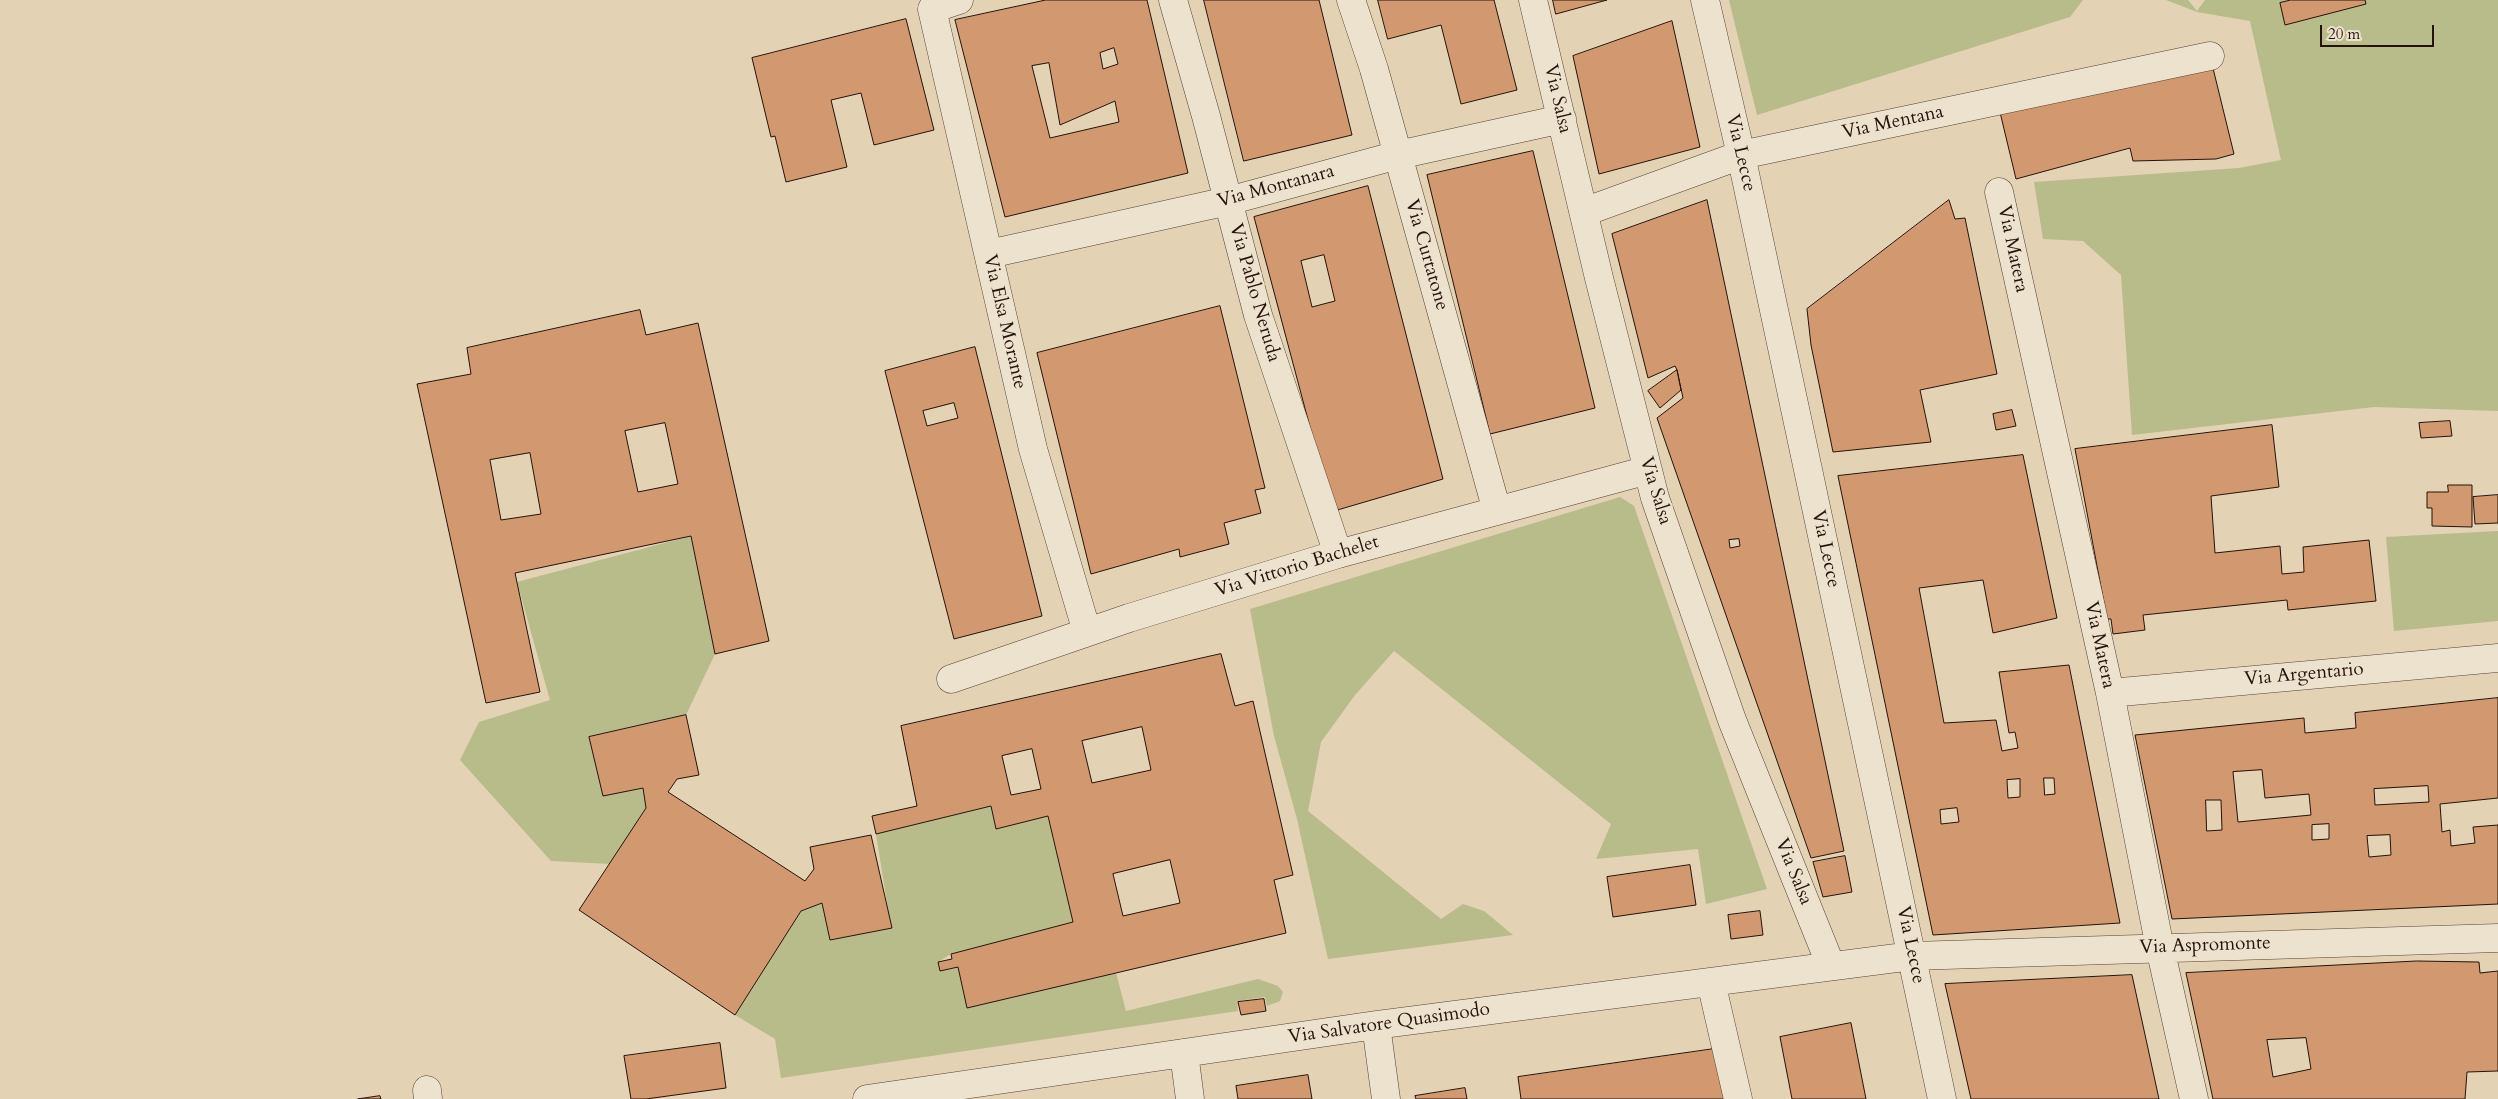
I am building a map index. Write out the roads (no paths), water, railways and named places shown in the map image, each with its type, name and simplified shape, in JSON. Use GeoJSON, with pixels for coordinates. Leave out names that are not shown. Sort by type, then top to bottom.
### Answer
{"type":"FeatureCollection","features":[{"type":"Feature","properties":{"kind":"street","name":"Via Elsa Morante"},"geometry":{"type":"LineString","coordinates":[[959,0],[932,9],[1033,449],[1087,632]]}},
{"type":"Feature","properties":{"kind":"street","name":"Via Pablo Neruda"},"geometry":{"type":"LineString","coordinates":[[1173,0],[1258,315],[1338,554]]}},
{"type":"Feature","properties":{"kind":"street","name":"Via Curtatone"},"geometry":{"type":"LineString","coordinates":[[1352,0],[1374,69],[1497,511]]}},
{"type":"Feature","properties":{"kind":"street","name":"Via Salsa"},"geometry":{"type":"LineString","coordinates":[[1532,0],[1655,498],[1732,720],[1831,966]]}},
{"type":"Feature","properties":{"kind":"street","name":"Via Lecce"},"geometry":{"type":"LineString","coordinates":[[1705,0],[1741,155],[1942,1099]]}},
{"type":"Feature","properties":{"kind":"street","name":"Via Mentana"},"geometry":{"type":"LineString","coordinates":[[1584,212],[1741,155],[2210,56]]}},
{"type":"Feature","properties":{"kind":"street","name":"Via Montanara"},"geometry":{"type":"LineString","coordinates":[[989,254],[1228,201],[1398,155],[1562,119]]}},
{"type":"Feature","properties":{"kind":"street","name":"Via Matera"},"geometry":{"type":"LineString","coordinates":[[1999,192],[2110,693],[2160,948],[2194,1099]]}},
{"type":"Feature","properties":{"kind":"street","name":"Via Vittorio Bachelet"},"geometry":{"type":"LineString","coordinates":[[951,679],[1087,632],[1338,554],[1648,470]]}},
{"type":"Feature","properties":{"kind":"street","name":"Via Argentario"},"geometry":{"type":"LineString","coordinates":[[2110,693],[2498,658]]}},
{"type":"Feature","properties":{"kind":"street","name":"Via Aspromonte"},"geometry":{"type":"LineString","coordinates":[[1912,956],[2498,938]]}},
{"type":"Feature","properties":{"kind":"street","name":"Via Salvatore Quasimodo"},"geometry":{"type":"LineString","coordinates":[[867,1099],[1376,1025],[1912,956]]}},
{"type":"Feature","properties":{"kind":"street"},"geometry":{"type":"LineString","coordinates":[[1711,982],[1738,1099]]}},
{"type":"Feature","properties":{"kind":"street"},"geometry":{"type":"LineString","coordinates":[[1376,1025],[1386,1099]]}},
{"type":"Feature","properties":{"kind":"street"},"geometry":{"type":"LineString","coordinates":[[1184,1053],[1190,1099]]}}]}
